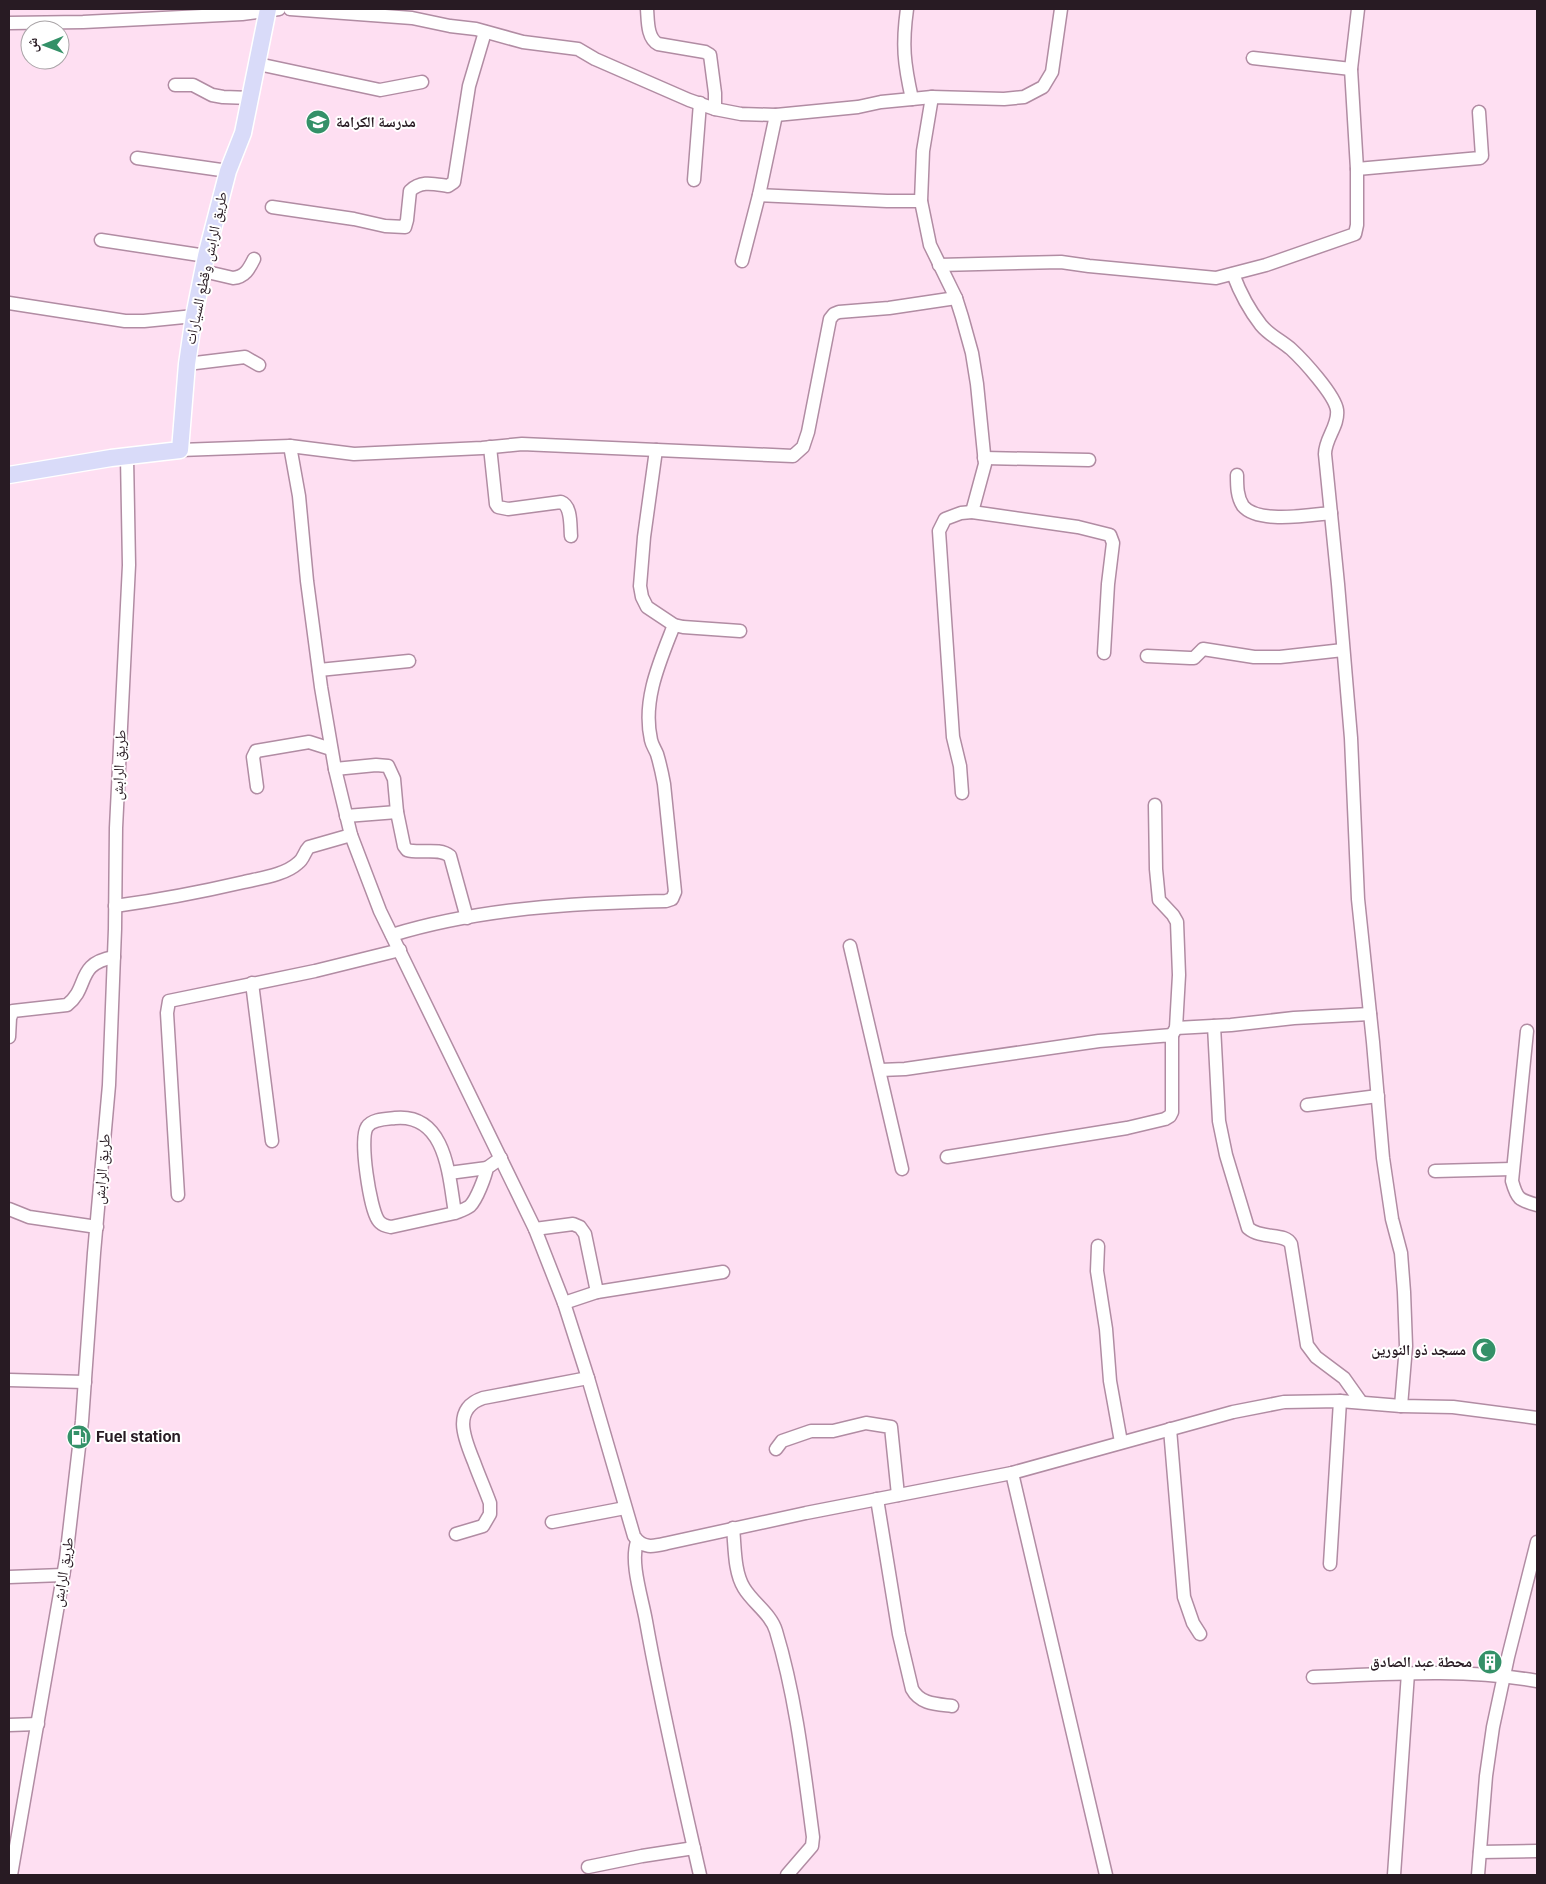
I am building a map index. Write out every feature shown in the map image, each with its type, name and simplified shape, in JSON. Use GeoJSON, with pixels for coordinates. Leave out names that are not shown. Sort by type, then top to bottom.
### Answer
{"type":"FeatureCollection","features":[{"type":"Feature","properties":{"kind":"main road","name":"طريق الرابش وقطع السيارات"},"geometry":{"type":"LineString","coordinates":[[180,450],[187,364],[204,264],[228,171],[243,133],[268,9]]}},
{"type":"Feature","properties":{"kind":"main road"},"geometry":{"type":"LineString","coordinates":[[9,475],[180,450]]}},
{"type":"Feature","properties":{"kind":"street"},"geometry":{"type":"LineString","coordinates":[[9,23],[83,22],[242,14],[279,9]]}},
{"type":"Feature","properties":{"kind":"street"},"geometry":{"type":"LineString","coordinates":[[290,9],[404,13],[476,29],[523,42],[578,49],[595,59],[700,104],[740,114],[776,115],[858,107],[881,102],[912,99],[1004,99],[1024,97],[1043,87],[1052,72],[1061,9]]}},
{"type":"Feature","properties":{"kind":"street"},"geometry":{"type":"LineString","coordinates":[[647,9],[650,37],[654,42],[705,52],[710,55],[716,93],[715,109]]}},
{"type":"Feature","properties":{"kind":"street"},"geometry":{"type":"LineString","coordinates":[[907,9],[903,45],[904,62],[912,99]]}},
{"type":"Feature","properties":{"kind":"street"},"geometry":{"type":"LineString","coordinates":[[939,264],[1060,262],[1209,278],[1225,277],[1355,234],[1357,225],[1357,169],[1351,69],[1358,9]]}},
{"type":"Feature","properties":{"kind":"street"},"geometry":{"type":"LineString","coordinates":[[272,207],[354,219],[385,226],[405,227],[410,191],[415,186],[423,183],[448,186],[454,182],[469,86],[485,32]]}},
{"type":"Feature","properties":{"kind":"street"},"geometry":{"type":"LineString","coordinates":[[1254,58],[1351,69]]}},
{"type":"Feature","properties":{"kind":"street"},"geometry":{"type":"LineString","coordinates":[[258,64],[380,90],[422,82]]}},
{"type":"Feature","properties":{"kind":"street"},"geometry":{"type":"LineString","coordinates":[[175,85],[193,85],[212,95],[223,98],[251,98]]}},
{"type":"Feature","properties":{"kind":"street"},"geometry":{"type":"LineString","coordinates":[[932,98],[923,151],[921,201],[926,233],[956,298],[972,353],[980,407],[984,458],[984,472],[972,512]]}},
{"type":"Feature","properties":{"kind":"street"},"geometry":{"type":"LineString","coordinates":[[694,180],[700,104]]}},
{"type":"Feature","properties":{"kind":"street"},"geometry":{"type":"LineString","coordinates":[[1357,169],[1480,158],[1482,156],[1479,112]]}},
{"type":"Feature","properties":{"kind":"street"},"geometry":{"type":"LineString","coordinates":[[742,261],[759,195],[776,115]]}},
{"type":"Feature","properties":{"kind":"street"},"geometry":{"type":"LineString","coordinates":[[137,158],[228,171]]}},
{"type":"Feature","properties":{"kind":"street"},"geometry":{"type":"LineString","coordinates":[[759,195],[869,201],[921,201]]}},
{"type":"Feature","properties":{"kind":"street"},"geometry":{"type":"LineString","coordinates":[[101,240],[204,264],[233,278],[238,278],[248,271],[254,259]]}},
{"type":"Feature","properties":{"kind":"street"},"geometry":{"type":"LineString","coordinates":[[1233,274],[1242,294],[1261,325],[1290,348],[1309,367],[1333,399],[1338,411],[1336,422],[1326,442],[1325,454],[1332,513],[1351,748],[1358,899],[1388,1198],[1401,1253],[1406,1346],[1402,1406]]}},
{"type":"Feature","properties":{"kind":"street"},"geometry":{"type":"LineString","coordinates":[[180,450],[290,446],[354,454],[522,444],[789,456],[796,454],[803,447],[808,432],[818,374],[832,316],[840,312],[890,308],[956,298]]}},
{"type":"Feature","properties":{"kind":"street"},"geometry":{"type":"LineString","coordinates":[[9,302],[125,321],[194,316]]}},
{"type":"Feature","properties":{"kind":"street"},"geometry":{"type":"LineString","coordinates":[[187,364],[245,357],[259,365]]}},
{"type":"Feature","properties":{"kind":"street"},"geometry":{"type":"LineString","coordinates":[[290,446],[299,496],[307,581],[331,749],[351,835],[380,911],[535,1229],[564,1303],[637,1542],[635,1549],[636,1570],[656,1678],[700,1875]]}},
{"type":"Feature","properties":{"kind":"street"},"geometry":{"type":"LineString","coordinates":[[490,447],[496,504],[498,507],[508,509],[561,502],[568,508],[570,536]]}},
{"type":"Feature","properties":{"kind":"street"},"geometry":{"type":"LineString","coordinates":[[656,450],[644,537],[640,586],[642,597],[647,607],[674,625],[683,628],[740,631]]}},
{"type":"Feature","properties":{"kind":"street","name":"طريق الرابش"},"geometry":{"type":"LineString","coordinates":[[11,1875],[63,1575],[82,1421],[109,1085],[116,906],[116,828],[129,565],[127,457]]}},
{"type":"Feature","properties":{"kind":"street"},"geometry":{"type":"LineString","coordinates":[[984,458],[1089,460]]}},
{"type":"Feature","properties":{"kind":"street"},"geometry":{"type":"LineString","coordinates":[[1237,476],[1238,495],[1242,505],[1250,513],[1263,516],[1291,516],[1332,513]]}},
{"type":"Feature","properties":{"kind":"street"},"geometry":{"type":"LineString","coordinates":[[962,792],[960,766],[953,737],[939,531],[945,519],[961,513],[972,512],[1078,527],[1110,535],[1113,543],[1108,584],[1104,653]]}},
{"type":"Feature","properties":{"kind":"street"},"geometry":{"type":"LineString","coordinates":[[392,935],[426,925],[466,918],[562,906],[666,901],[672,899],[674,896],[664,784],[661,768],[651,741],[649,705],[655,678],[674,625]]}},
{"type":"Feature","properties":{"kind":"street"},"geometry":{"type":"LineString","coordinates":[[1147,656],[1194,658],[1203,649],[1254,657],[1280,657],[1343,650]]}},
{"type":"Feature","properties":{"kind":"street"},"geometry":{"type":"LineString","coordinates":[[319,670],[409,661]]}},
{"type":"Feature","properties":{"kind":"street"},"geometry":{"type":"LineString","coordinates":[[257,787],[253,757],[256,751],[309,742],[331,749]]}},
{"type":"Feature","properties":{"kind":"street"},"geometry":{"type":"LineString","coordinates":[[335,770],[376,765],[388,766],[394,779],[397,812],[404,846],[407,850],[441,852],[450,856],[466,918]]}},
{"type":"Feature","properties":{"kind":"street"},"geometry":{"type":"LineString","coordinates":[[948,1157],[1127,1128],[1165,1119],[1170,1116],[1172,1112],[1174,1031],[1179,975],[1177,922],[1159,900],[1156,869],[1155,805]]}},
{"type":"Feature","properties":{"kind":"street"},"geometry":{"type":"LineString","coordinates":[[346,816],[397,812]]}},
{"type":"Feature","properties":{"kind":"street"},"geometry":{"type":"LineString","coordinates":[[116,906],[176,897],[262,878],[299,863],[308,847],[351,835]]}},
{"type":"Feature","properties":{"kind":"street"},"geometry":{"type":"LineString","coordinates":[[850,946],[902,1169]]}},
{"type":"Feature","properties":{"kind":"street"},"geometry":{"type":"LineString","coordinates":[[178,1196],[167,1006],[169,1001],[315,971],[400,950]]}},
{"type":"Feature","properties":{"kind":"street"},"geometry":{"type":"LineString","coordinates":[[9,1037],[10,1018],[13,1011],[67,1005],[92,965],[101,960],[114,958]]}},
{"type":"Feature","properties":{"kind":"street"},"geometry":{"type":"LineString","coordinates":[[252,984],[272,1141]]}},
{"type":"Feature","properties":{"kind":"street"},"geometry":{"type":"LineString","coordinates":[[880,1070],[905,1069],[1214,1026],[1370,1014]]}},
{"type":"Feature","properties":{"kind":"street"},"geometry":{"type":"LineString","coordinates":[[1214,1026],[1220,1121],[1226,1155],[1248,1228],[1266,1237],[1283,1237],[1288,1239],[1291,1244],[1307,1346],[1316,1356],[1344,1378],[1361,1402]]}},
{"type":"Feature","properties":{"kind":"street"},"geometry":{"type":"LineString","coordinates":[[1527,1031],[1512,1180],[1518,1197],[1523,1201],[1537,1205]]}},
{"type":"Feature","properties":{"kind":"street"},"geometry":{"type":"LineString","coordinates":[[1307,1105],[1378,1096]]}},
{"type":"Feature","properties":{"kind":"street"},"geometry":{"type":"LineString","coordinates":[[455,1213],[444,1153],[440,1143],[431,1131],[420,1123],[402,1118],[373,1122],[367,1126],[364,1134],[364,1159],[370,1194],[378,1222],[384,1226],[391,1227],[455,1213],[472,1204],[486,1175],[487,1168]]}},
{"type":"Feature","properties":{"kind":"street"},"geometry":{"type":"LineString","coordinates":[[448,1173],[487,1168],[501,1158]]}},
{"type":"Feature","properties":{"kind":"street"},"geometry":{"type":"LineString","coordinates":[[1435,1171],[1512,1169]]}},
{"type":"Feature","properties":{"kind":"street"},"geometry":{"type":"LineString","coordinates":[[9,1209],[29,1217],[97,1227]]}},
{"type":"Feature","properties":{"kind":"street"},"geometry":{"type":"LineString","coordinates":[[535,1229],[573,1224],[580,1226],[585,1234],[597,1292]]}},
{"type":"Feature","properties":{"kind":"street"},"geometry":{"type":"LineString","coordinates":[[1098,1246],[1098,1283],[1104,1313],[1110,1380],[1121,1442]]}},
{"type":"Feature","properties":{"kind":"street"},"geometry":{"type":"LineString","coordinates":[[564,1303],[597,1292],[724,1272]]}},
{"type":"Feature","properties":{"kind":"street"},"geometry":{"type":"LineString","coordinates":[[456,1534],[483,1526],[490,1514],[490,1503],[463,1433],[463,1421],[471,1405],[483,1398],[588,1378]]}},
{"type":"Feature","properties":{"kind":"street"},"geometry":{"type":"LineString","coordinates":[[9,1380],[85,1382]]}},
{"type":"Feature","properties":{"kind":"street"},"geometry":{"type":"LineString","coordinates":[[637,1542],[654,1546],[733,1528],[1012,1472],[1263,1405],[1312,1400],[1340,1401],[1402,1406],[1453,1407],[1537,1418]]}},
{"type":"Feature","properties":{"kind":"street"},"geometry":{"type":"LineString","coordinates":[[1330,1564],[1340,1401]]}},
{"type":"Feature","properties":{"kind":"street"},"geometry":{"type":"LineString","coordinates":[[776,1449],[782,1441],[811,1431],[833,1431],[866,1423],[891,1427],[898,1495]]}},
{"type":"Feature","properties":{"kind":"street"},"geometry":{"type":"LineString","coordinates":[[1170,1429],[1184,1597],[1193,1624],[1200,1634]]}},
{"type":"Feature","properties":{"kind":"street"},"geometry":{"type":"LineString","coordinates":[[1012,1472],[1106,1875]]}},
{"type":"Feature","properties":{"kind":"street"},"geometry":{"type":"LineString","coordinates":[[877,1499],[899,1634],[912,1689],[916,1697],[924,1701],[952,1706]]}},
{"type":"Feature","properties":{"kind":"street"},"geometry":{"type":"LineString","coordinates":[[552,1522],[626,1508]]}},
{"type":"Feature","properties":{"kind":"street"},"geometry":{"type":"LineString","coordinates":[[733,1528],[739,1575],[743,1586],[775,1627],[783,1656],[802,1761],[813,1838],[812,1846],[787,1875]]}},
{"type":"Feature","properties":{"kind":"street"},"geometry":{"type":"LineString","coordinates":[[1478,1875],[1486,1776],[1493,1727],[1504,1675],[1537,1548]]}},
{"type":"Feature","properties":{"kind":"street"},"geometry":{"type":"LineString","coordinates":[[9,1577],[63,1575]]}},
{"type":"Feature","properties":{"kind":"street"},"geometry":{"type":"LineString","coordinates":[[1394,1875],[1408,1673]]}},
{"type":"Feature","properties":{"kind":"street"},"geometry":{"type":"LineString","coordinates":[[1313,1677],[1408,1673],[1504,1675],[1537,1681]]}},
{"type":"Feature","properties":{"kind":"street"},"geometry":{"type":"LineString","coordinates":[[9,1725],[38,1724]]}},
{"type":"Feature","properties":{"kind":"street"},"geometry":{"type":"LineString","coordinates":[[588,1867],[694,1848]]}},
{"type":"Feature","properties":{"kind":"street"},"geometry":{"type":"LineString","coordinates":[[1480,1852],[1537,1851]]}},
{"type":"Feature","properties":{"kind":"place","name":"مدرسة الكرامة"},"geometry":{"type":"Point","coordinates":[318,122]}},
{"type":"Feature","properties":{"kind":"place","name":"مسجد ذو النورين"},"geometry":{"type":"Point","coordinates":[1484,1350]}},
{"type":"Feature","properties":{"kind":"place","name":"Fuel station"},"geometry":{"type":"Point","coordinates":[79,1437]}},
{"type":"Feature","properties":{"kind":"place","name":"محطة عبد الصادق"},"geometry":{"type":"Point","coordinates":[1490,1662]}}]}
